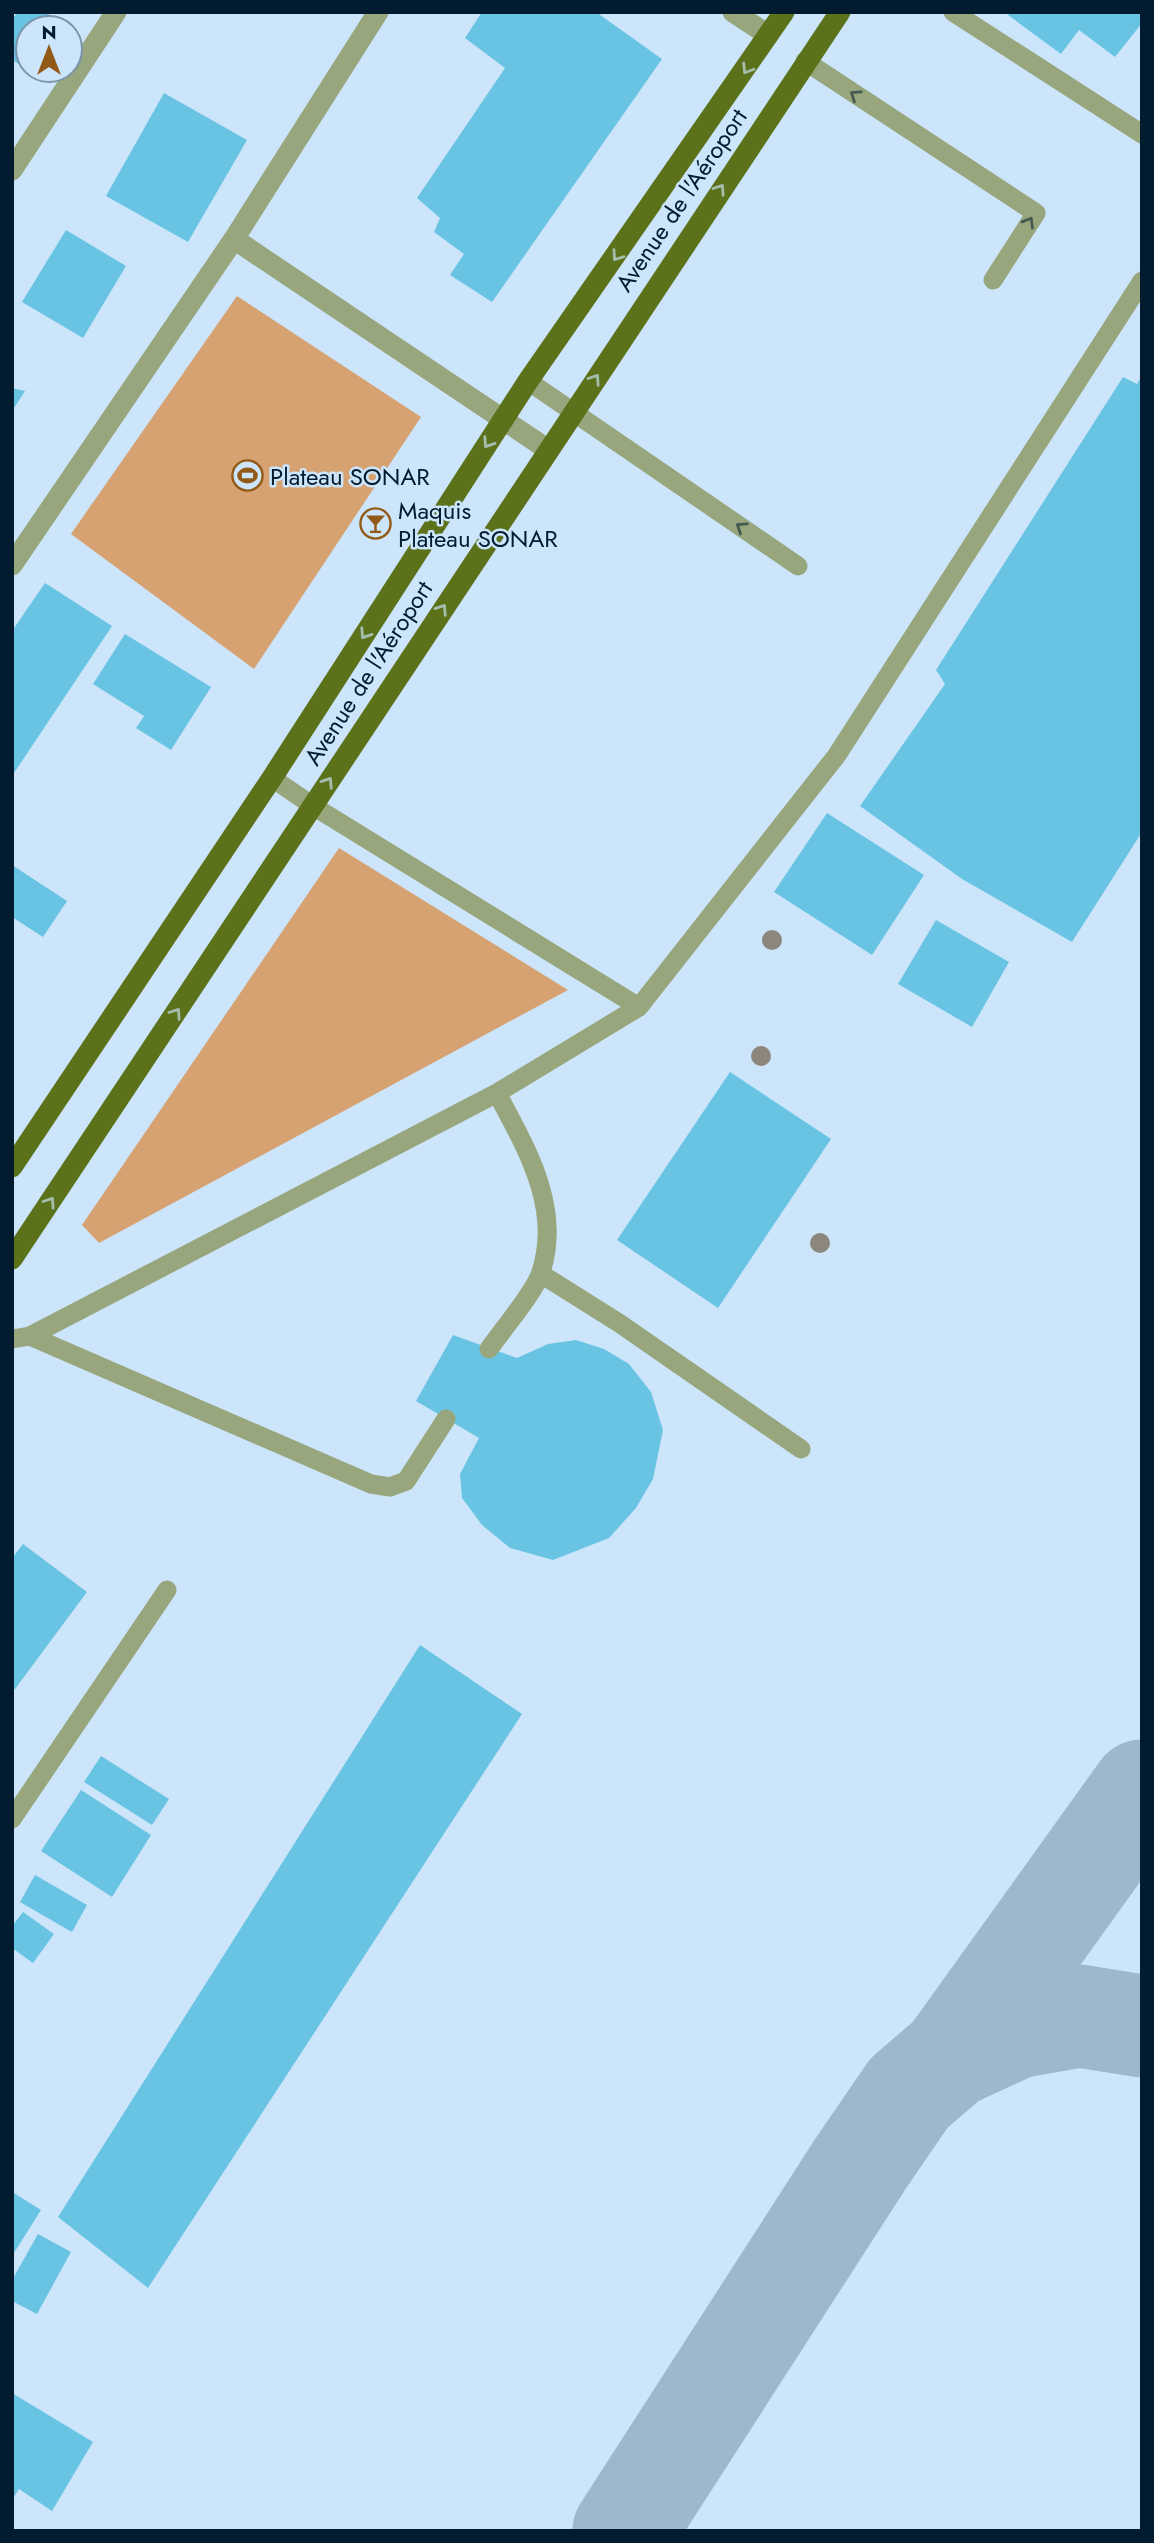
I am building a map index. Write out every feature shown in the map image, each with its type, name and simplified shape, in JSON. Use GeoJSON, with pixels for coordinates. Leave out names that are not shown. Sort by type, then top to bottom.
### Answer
{"type":"FeatureCollection","features":[{"type":"Feature","properties":{"kind":"main road","name":"Avenue de l'Aéroport"},"geometry":{"type":"LineString","coordinates":[[12,1167],[272,778],[528,381],[742,78],[785,12]]}},
{"type":"Feature","properties":{"kind":"main road","name":"Avenue de l'Aéroport"},"geometry":{"type":"LineString","coordinates":[[12,1259],[547,449],[840,12]]}},
{"type":"Feature","properties":{"kind":"street"},"geometry":{"type":"LineString","coordinates":[[12,170],[116,12]]}},
{"type":"Feature","properties":{"kind":"street"},"geometry":{"type":"LineString","coordinates":[[12,565],[234,239],[378,12]]}},
{"type":"Feature","properties":{"kind":"street"},"geometry":{"type":"LineString","coordinates":[[733,12],[768,35]]}},
{"type":"Feature","properties":{"kind":"street"},"geometry":{"type":"LineString","coordinates":[[234,239],[547,449]]}},
{"type":"Feature","properties":{"kind":"lane"},"geometry":{"type":"LineString","coordinates":[[953,12],[1142,134]]}},
{"type":"Feature","properties":{"kind":"lane"},"geometry":{"type":"LineString","coordinates":[[805,61],[1036,213],[993,280]]}},
{"type":"Feature","properties":{"kind":"lane"},"geometry":{"type":"LineString","coordinates":[[21,1337],[498,1093],[639,1007],[837,755],[1142,281]]}},
{"type":"Feature","properties":{"kind":"lane"},"geometry":{"type":"LineString","coordinates":[[528,381],[798,566]]}},
{"type":"Feature","properties":{"kind":"lane"},"geometry":{"type":"LineString","coordinates":[[272,778],[639,1007]]}},
{"type":"Feature","properties":{"kind":"lane"},"geometry":{"type":"LineString","coordinates":[[489,1349],[541,1274],[548,1227],[538,1173],[498,1093]]}},
{"type":"Feature","properties":{"kind":"lane"},"geometry":{"type":"LineString","coordinates":[[541,1274],[619,1323],[801,1449]]}},
{"type":"Feature","properties":{"kind":"lane"},"geometry":{"type":"LineString","coordinates":[[21,1337],[371,1484],[390,1487],[406,1481],[446,1419]]}},
{"type":"Feature","properties":{"kind":"lane"},"geometry":{"type":"LineString","coordinates":[[12,1819],[167,1590]]}},
{"type":"Feature","properties":{"kind":"shaded area","name":"Plateau SONAR"},"geometry":{"type":"Polygon","coordinates":[[[237,296],[421,417],[254,669],[71,534],[237,296]]]}},
{"type":"Feature","properties":{"kind":"shaded area"},"geometry":{"type":"Polygon","coordinates":[[[339,848],[568,990],[99,1243],[82,1225],[339,848]]]}},
{"type":"Feature","properties":{"kind":"building"},"geometry":{"type":"Polygon","coordinates":[[[45,12],[48,14],[16,14],[45,12]]]}},
{"type":"Feature","properties":{"kind":"building"},"geometry":{"type":"Polygon","coordinates":[[[482,12],[596,12],[662,59],[492,302],[450,275],[464,254],[434,232],[440,218],[417,198],[505,68],[465,38],[482,12]]]}},
{"type":"Feature","properties":{"kind":"building"},"geometry":{"type":"Polygon","coordinates":[[[1010,12],[1142,12],[1142,23],[1115,57],[1079,30],[1061,54],[1008,15],[1010,12]]]}},
{"type":"Feature","properties":{"kind":"building"},"geometry":{"type":"Polygon","coordinates":[[[14,17],[14,61],[12,60],[14,17]]]}},
{"type":"Feature","properties":{"kind":"building"},"geometry":{"type":"Polygon","coordinates":[[[164,93],[247,140],[188,242],[106,196],[164,93]]]}},
{"type":"Feature","properties":{"kind":"building"},"geometry":{"type":"Polygon","coordinates":[[[66,230],[126,266],[83,338],[22,302],[66,230]]]}},
{"type":"Feature","properties":{"kind":"building"},"geometry":{"type":"Polygon","coordinates":[[[1142,376],[1142,832],[1072,942],[962,879],[860,806],[945,684],[936,670],[1123,377],[1137,384],[1142,376]]]}},
{"type":"Feature","properties":{"kind":"building"},"geometry":{"type":"Polygon","coordinates":[[[12,388],[25,391],[12,411],[12,388]]]}},
{"type":"Feature","properties":{"kind":"building"},"geometry":{"type":"Polygon","coordinates":[[[45,583],[112,626],[12,776],[12,631],[45,583]]]}},
{"type":"Feature","properties":{"kind":"building"},"geometry":{"type":"Polygon","coordinates":[[[125,634],[211,687],[171,750],[136,728],[144,716],[93,684],[125,634]]]}},
{"type":"Feature","properties":{"kind":"building"},"geometry":{"type":"Polygon","coordinates":[[[827,813],[924,875],[872,955],[774,892],[827,813]]]}},
{"type":"Feature","properties":{"kind":"building"},"geometry":{"type":"Polygon","coordinates":[[[12,865],[67,901],[43,937],[12,917],[12,865]]]}},
{"type":"Feature","properties":{"kind":"building"},"geometry":{"type":"Polygon","coordinates":[[[936,920],[1009,962],[972,1027],[898,984],[936,920]]]}},
{"type":"Feature","properties":{"kind":"building"},"geometry":{"type":"Polygon","coordinates":[[[730,1072],[831,1139],[718,1308],[617,1240],[730,1072]]]}},
{"type":"Feature","properties":{"kind":"building"},"geometry":{"type":"Polygon","coordinates":[[[453,1335],[517,1358],[548,1344],[576,1340],[604,1349],[629,1364],[651,1392],[663,1430],[653,1479],[636,1508],[609,1538],[553,1560],[510,1548],[482,1525],[462,1498],[460,1474],[479,1438],[416,1401],[453,1335]]]}},
{"type":"Feature","properties":{"kind":"building"},"geometry":{"type":"Polygon","coordinates":[[[23,1544],[87,1592],[12,1693],[12,1558],[23,1544]]]}},
{"type":"Feature","properties":{"kind":"building"},"geometry":{"type":"Polygon","coordinates":[[[420,1645],[522,1714],[148,2288],[58,2217],[420,1645]]]}},
{"type":"Feature","properties":{"kind":"building"},"geometry":{"type":"Polygon","coordinates":[[[101,1756],[169,1799],[152,1825],[84,1782],[101,1756]]]}},
{"type":"Feature","properties":{"kind":"building"},"geometry":{"type":"Polygon","coordinates":[[[81,1790],[151,1835],[112,1897],[41,1851],[81,1790]]]}},
{"type":"Feature","properties":{"kind":"building"},"geometry":{"type":"Polygon","coordinates":[[[35,1875],[87,1905],[72,1932],[20,1902],[35,1875]]]}},
{"type":"Feature","properties":{"kind":"building"},"geometry":{"type":"Polygon","coordinates":[[[23,1912],[54,1934],[33,1963],[12,1948],[12,1926],[23,1912]]]}},
{"type":"Feature","properties":{"kind":"building"},"geometry":{"type":"Polygon","coordinates":[[[14,2193],[41,2210],[12,2256],[12,2196],[14,2193]]]}},
{"type":"Feature","properties":{"kind":"building"},"geometry":{"type":"Polygon","coordinates":[[[38,2234],[71,2252],[37,2314],[12,2301],[12,2280],[38,2234]]]}},
{"type":"Feature","properties":{"kind":"building"},"geometry":{"type":"Polygon","coordinates":[[[12,2393],[93,2442],[52,2511],[19,2489],[12,2500],[12,2393]]]}},
{"type":"Feature","properties":{"kind":"taxiway"},"geometry":{"type":"LineString","coordinates":[[951,2057],[1142,1791]]}},
{"type":"Feature","properties":{"kind":"taxiway"},"geometry":{"type":"LineString","coordinates":[[624,2531],[909,2093],[951,2057],[1016,2027],[1079,2016],[1142,2026]]}},
{"type":"Feature","properties":{"kind":"place","name":"Plateau SONAR"},"geometry":{"type":"Point","coordinates":[247,476]}},
{"type":"Feature","properties":{"kind":"place","name":"Maquis Plateau SONAR"},"geometry":{"type":"Point","coordinates":[375,524]}}]}
